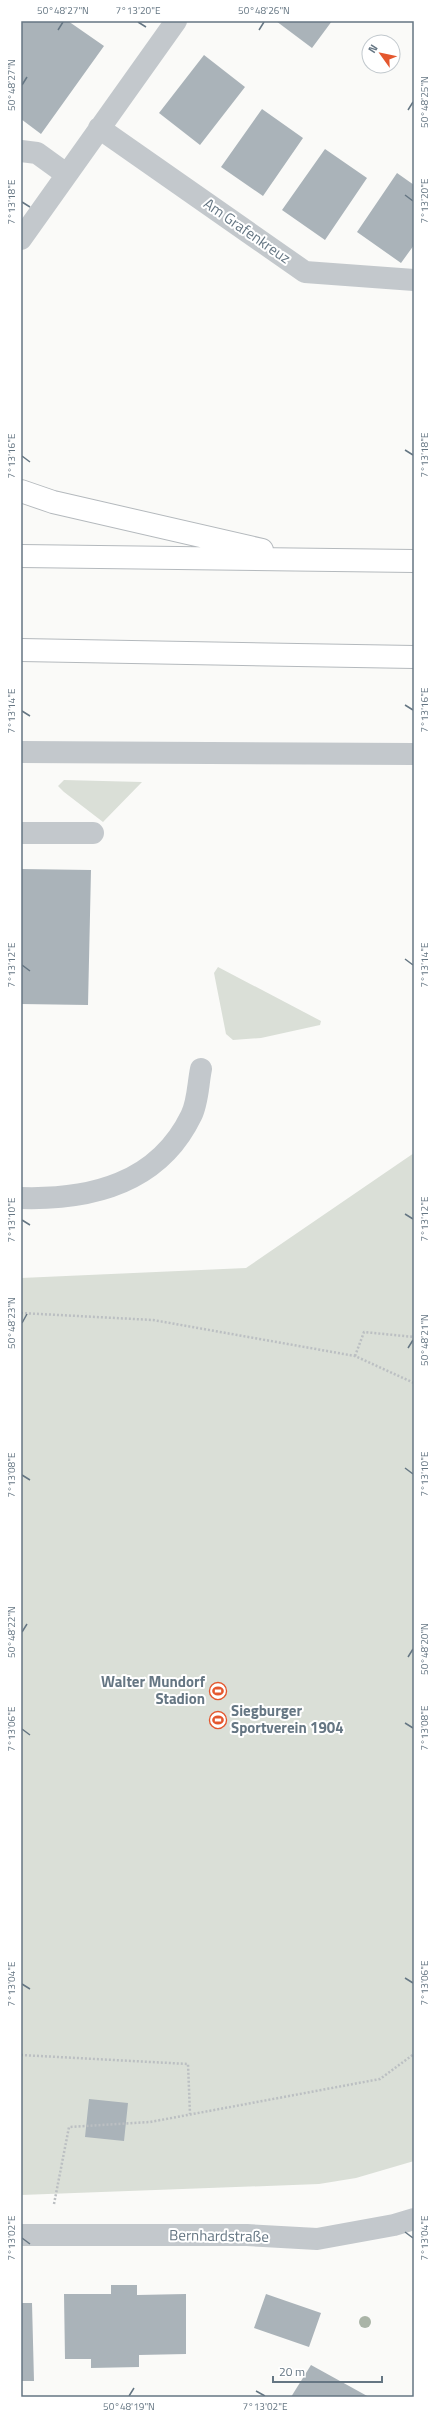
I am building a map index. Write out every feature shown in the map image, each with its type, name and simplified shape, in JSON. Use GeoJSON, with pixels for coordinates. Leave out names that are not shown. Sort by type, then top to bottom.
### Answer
{"type":"FeatureCollection","features":[{"type":"Feature","properties":{"kind":"highway"},"geometry":{"type":"LineString","coordinates":[[21,491],[53,502],[304,560]]}},
{"type":"Feature","properties":{"kind":"highway"},"geometry":{"type":"LineString","coordinates":[[21,556],[414,562]]}},
{"type":"Feature","properties":{"kind":"highway"},"geometry":{"type":"LineString","coordinates":[[21,650],[414,657]]}},
{"type":"Feature","properties":{"kind":"street"},"geometry":{"type":"LineString","coordinates":[[21,239],[176,21]]}},
{"type":"Feature","properties":{"kind":"street","name":"Am Grafenkreuz"},"geometry":{"type":"LineString","coordinates":[[99,128],[305,272],[414,280]]}},
{"type":"Feature","properties":{"kind":"street"},"geometry":{"type":"LineString","coordinates":[[21,151],[37,154],[66,174]]}},
{"type":"Feature","properties":{"kind":"street"},"geometry":{"type":"LineString","coordinates":[[21,752],[414,754]]}},
{"type":"Feature","properties":{"kind":"street"},"geometry":{"type":"LineString","coordinates":[[21,833],[93,833]]}},
{"type":"Feature","properties":{"kind":"street"},"geometry":{"type":"LineString","coordinates":[[21,1198],[55,1199],[97,1192],[137,1176],[173,1147],[192,1115],[201,1069]]}},
{"type":"Feature","properties":{"kind":"street","name":"Bernhardstraße"},"geometry":{"type":"LineString","coordinates":[[21,2235],[247,2235],[317,2239],[394,2225],[414,2219]]}},
{"type":"Feature","properties":{"kind":"path"},"geometry":{"type":"LineString","coordinates":[[21,1313],[153,1320],[356,1356],[414,1383]]}},
{"type":"Feature","properties":{"kind":"path"},"geometry":{"type":"LineString","coordinates":[[356,1356],[364,1332],[414,1337]]}},
{"type":"Feature","properties":{"kind":"path"},"geometry":{"type":"LineString","coordinates":[[49,2234],[69,2127],[150,2122],[380,2079],[414,2054]]}},
{"type":"Feature","properties":{"kind":"path"},"geometry":{"type":"LineString","coordinates":[[21,2055],[188,2064],[190,2114]]}},
{"type":"Feature","properties":{"kind":"shaded area"},"geometry":{"type":"Polygon","coordinates":[[[64,780],[142,782],[103,822],[58,786],[64,780]]]}},
{"type":"Feature","properties":{"kind":"shaded area"},"geometry":{"type":"Polygon","coordinates":[[[218,967],[321,1021],[320,1025],[261,1038],[233,1040],[226,1034],[214,973],[218,967]]]}},
{"type":"Feature","properties":{"kind":"shaded area","name":"Walter Mundorf Stadion"},"geometry":{"type":"Polygon","coordinates":[[[414,1153],[414,2161],[356,2178],[319,2184],[21,2195],[21,1278],[246,1268],[414,1153]]]}},
{"type":"Feature","properties":{"kind":"building"},"geometry":{"type":"Polygon","coordinates":[[[21,21],[68,21],[104,46],[41,134],[21,119],[21,21]]]}},
{"type":"Feature","properties":{"kind":"building"},"geometry":{"type":"Polygon","coordinates":[[[276,21],[332,21],[312,48],[276,21]]]}},
{"type":"Feature","properties":{"kind":"building"},"geometry":{"type":"Polygon","coordinates":[[[204,55],[245,87],[200,145],[159,113],[204,55]]]}},
{"type":"Feature","properties":{"kind":"building"},"geometry":{"type":"Polygon","coordinates":[[[262,109],[303,138],[263,196],[221,167],[262,109]]]}},
{"type":"Feature","properties":{"kind":"building"},"geometry":{"type":"Polygon","coordinates":[[[325,149],[367,178],[325,240],[282,210],[325,149]]]}},
{"type":"Feature","properties":{"kind":"building"},"geometry":{"type":"Polygon","coordinates":[[[397,173],[414,185],[414,245],[401,263],[357,232],[397,173]]]}},
{"type":"Feature","properties":{"kind":"building"},"geometry":{"type":"Polygon","coordinates":[[[21,869],[91,870],[88,1005],[21,1004],[21,869]]]}},
{"type":"Feature","properties":{"kind":"building"},"geometry":{"type":"Polygon","coordinates":[[[89,2099],[128,2103],[124,2141],[85,2137],[89,2099]]]}},
{"type":"Feature","properties":{"kind":"building"},"geometry":{"type":"Polygon","coordinates":[[[111,2285],[137,2285],[137,2295],[186,2294],[186,2354],[139,2355],[139,2367],[91,2368],[91,2359],[65,2359],[64,2294],[111,2294],[111,2285]]]}},
{"type":"Feature","properties":{"kind":"building"},"geometry":{"type":"Polygon","coordinates":[[[266,2294],[321,2313],[309,2347],[254,2328],[266,2294]]]}},
{"type":"Feature","properties":{"kind":"building"},"geometry":{"type":"Polygon","coordinates":[[[21,2303],[32,2303],[34,2381],[21,2381],[21,2303]]]}},
{"type":"Feature","properties":{"kind":"building"},"geometry":{"type":"Polygon","coordinates":[[[311,2365],[369,2397],[291,2397],[311,2365]]]}},
{"type":"Feature","properties":{"kind":"place","name":"Walter Mundorf Stadion"},"geometry":{"type":"Point","coordinates":[218,1691]}},
{"type":"Feature","properties":{"kind":"place","name":"Siegburger Sportverein 1904"},"geometry":{"type":"Point","coordinates":[218,1720]}}]}
